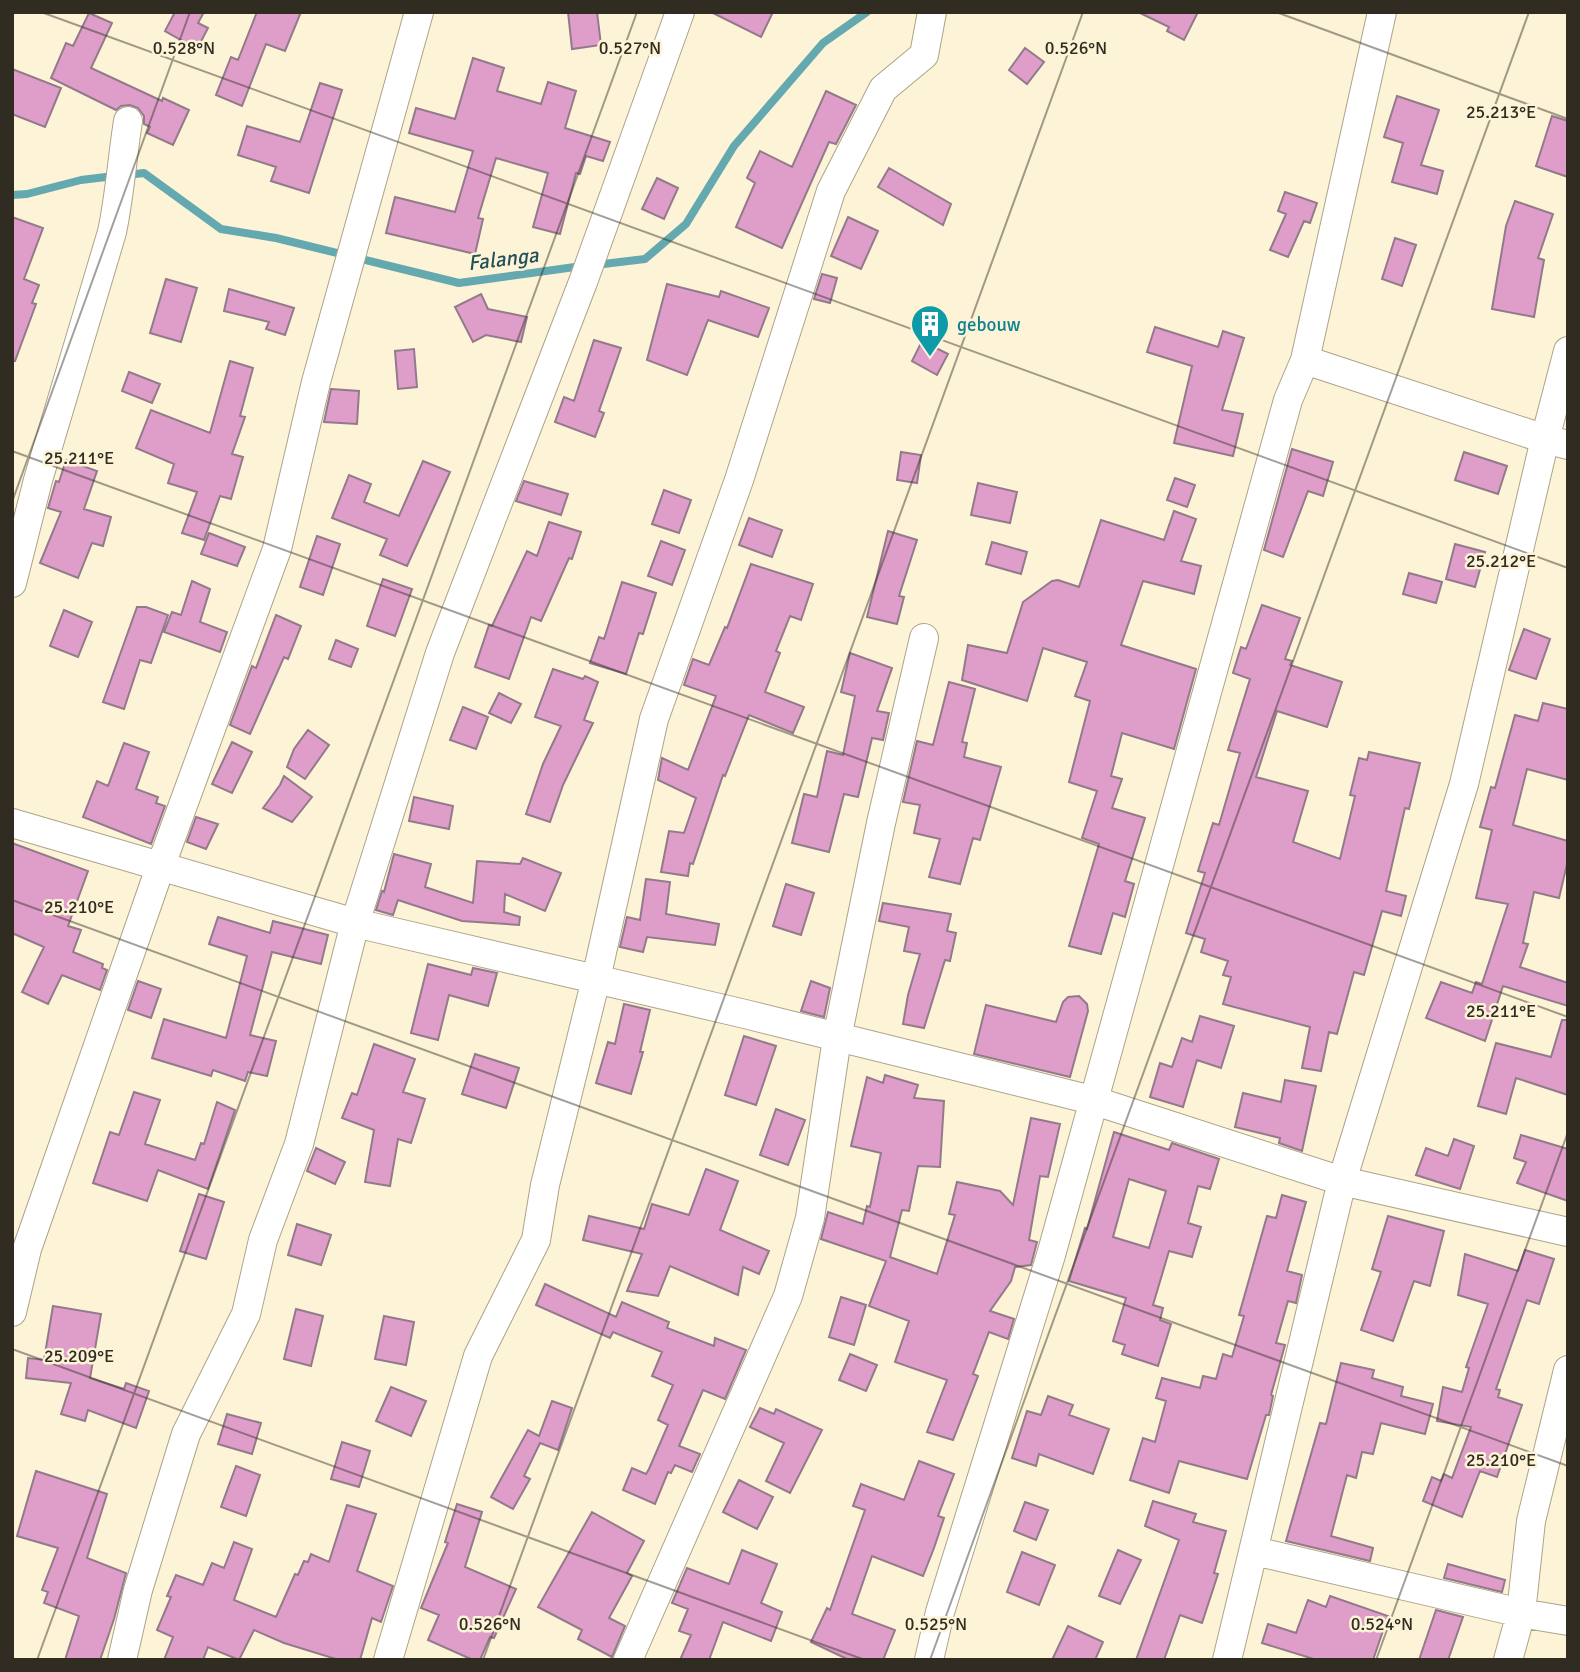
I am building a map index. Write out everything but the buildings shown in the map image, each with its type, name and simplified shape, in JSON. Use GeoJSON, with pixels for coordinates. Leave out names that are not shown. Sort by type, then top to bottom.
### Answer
{"type":"FeatureCollection","features":[{"type":"Feature","properties":{"kind":"street"},"geometry":{"type":"LineString","coordinates":[[12,1312],[27,1249],[277,549],[316,382],[419,12]]}},
{"type":"Feature","properties":{"kind":"street"},"geometry":{"type":"LineString","coordinates":[[122,1660],[138,1590],[187,1434],[246,1314],[264,1240],[299,1144],[355,923],[440,653],[583,282],[681,12]]}},
{"type":"Feature","properties":{"kind":"street"},"geometry":{"type":"LineString","coordinates":[[388,1660],[478,1356],[536,1240],[545,1185],[596,979],[653,719],[738,480],[831,191],[883,89],[924,55],[932,12]]}},
{"type":"Feature","properties":{"kind":"street"},"geometry":{"type":"LineString","coordinates":[[929,1660],[940,1612],[1051,1255],[1288,400],[1305,360],[1382,12]]}},
{"type":"Feature","properties":{"kind":"street"},"geometry":{"type":"LineString","coordinates":[[12,583],[38,480],[112,232],[121,193],[122,159],[128,121]]}},
{"type":"Feature","properties":{"kind":"street"},"geometry":{"type":"LineString","coordinates":[[1227,1660],[1342,1181],[1464,784],[1556,442],[1568,351]]}},
{"type":"Feature","properties":{"kind":"street"},"geometry":{"type":"LineString","coordinates":[[1305,360],[1556,442]]}},
{"type":"Feature","properties":{"kind":"street"},"geometry":{"type":"LineString","coordinates":[[628,1660],[788,1296],[810,1218],[837,1038],[881,823],[924,638]]}},
{"type":"Feature","properties":{"kind":"street"},"geometry":{"type":"LineString","coordinates":[[12,822],[355,923],[1092,1100],[1342,1181],[1568,1232]]}},
{"type":"Feature","properties":{"kind":"street"},"geometry":{"type":"LineString","coordinates":[[1508,1660],[1521,1613],[1531,1521],[1568,1370]]}},
{"type":"Feature","properties":{"kind":"street"},"geometry":{"type":"LineString","coordinates":[[1254,1551],[1521,1613],[1568,1621]]}},
{"type":"Feature","properties":{"kind":"waterway","name":"Falanga"},"geometry":{"type":"LineString","coordinates":[[595,265],[645,259],[686,224],[734,146],[823,43],[867,12]]}},
{"type":"Feature","properties":{"kind":"waterway","name":"Falanga"},"geometry":{"type":"LineString","coordinates":[[127,175],[144,173],[221,229],[276,238],[459,283],[582,266]]}},
{"type":"Feature","properties":{"kind":"waterway","name":"Falanga"},"geometry":{"type":"LineString","coordinates":[[12,195],[27,194],[81,180],[114,176]]}},
{"type":"Feature","properties":{"kind":"place","name":"gebouw"},"geometry":{"type":"Point","coordinates":[930,358]}}]}
